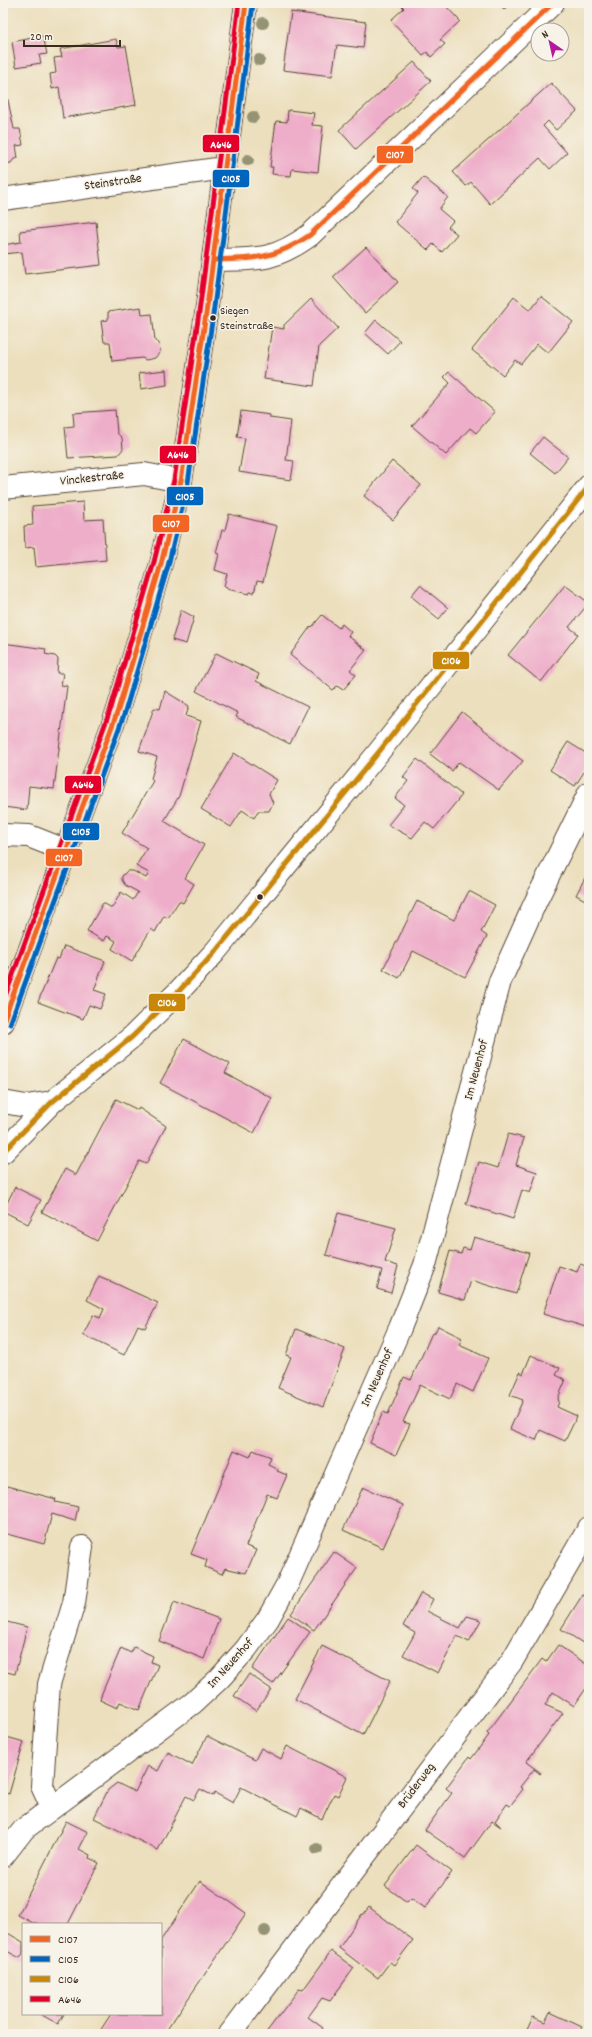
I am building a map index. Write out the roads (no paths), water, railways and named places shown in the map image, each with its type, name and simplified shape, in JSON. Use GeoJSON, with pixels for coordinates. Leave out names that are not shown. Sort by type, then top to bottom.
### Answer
{"type":"FeatureCollection","features":[{"type":"Feature","properties":{"kind":"street"},"geometry":{"type":"LineString","coordinates":[[3,1022],[118,710],[161,564],[181,481],[213,260],[246,3]]}},
{"type":"Feature","properties":{"kind":"street"},"geometry":{"type":"LineString","coordinates":[[213,260],[262,259],[290,249],[303,239],[477,77],[553,3]]}},
{"type":"Feature","properties":{"kind":"street","name":"Steinstraße"},"geometry":{"type":"LineString","coordinates":[[3,199],[224,168]]}},
{"type":"Feature","properties":{"kind":"street","name":"Vinckestraße"},"geometry":{"type":"LineString","coordinates":[[3,488],[144,474],[181,481]]}},
{"type":"Feature","properties":{"kind":"street"},"geometry":{"type":"LineString","coordinates":[[3,1152],[52,1102],[132,1037],[179,991],[215,952],[388,741],[589,486]]}},
{"type":"Feature","properties":{"kind":"street","name":"Im Neuenhof"},"geometry":{"type":"LineString","coordinates":[[3,1856],[24,1829],[193,1703],[219,1679],[246,1649],[268,1619],[288,1583],[400,1328],[425,1265],[500,981],[535,903],[589,793]]}},
{"type":"Feature","properties":{"kind":"street"},"geometry":{"type":"LineString","coordinates":[[3,835],[29,836],[67,851]]}},
{"type":"Feature","properties":{"kind":"street"},"geometry":{"type":"LineString","coordinates":[[3,1102],[26,1106],[52,1102]]}},
{"type":"Feature","properties":{"kind":"street","name":"Brüderweg"},"geometry":{"type":"LineString","coordinates":[[230,2034],[512,1661],[589,1528]]}},
{"type":"Feature","properties":{"kind":"street"},"geometry":{"type":"LineString","coordinates":[[52,1808],[42,1786],[50,1684],[74,1603],[82,1547]]}},
{"type":"Feature","properties":{"kind":"place","name":"Siegen Steinstraße"},"geometry":{"type":"Point","coordinates":[213,318]}}]}
